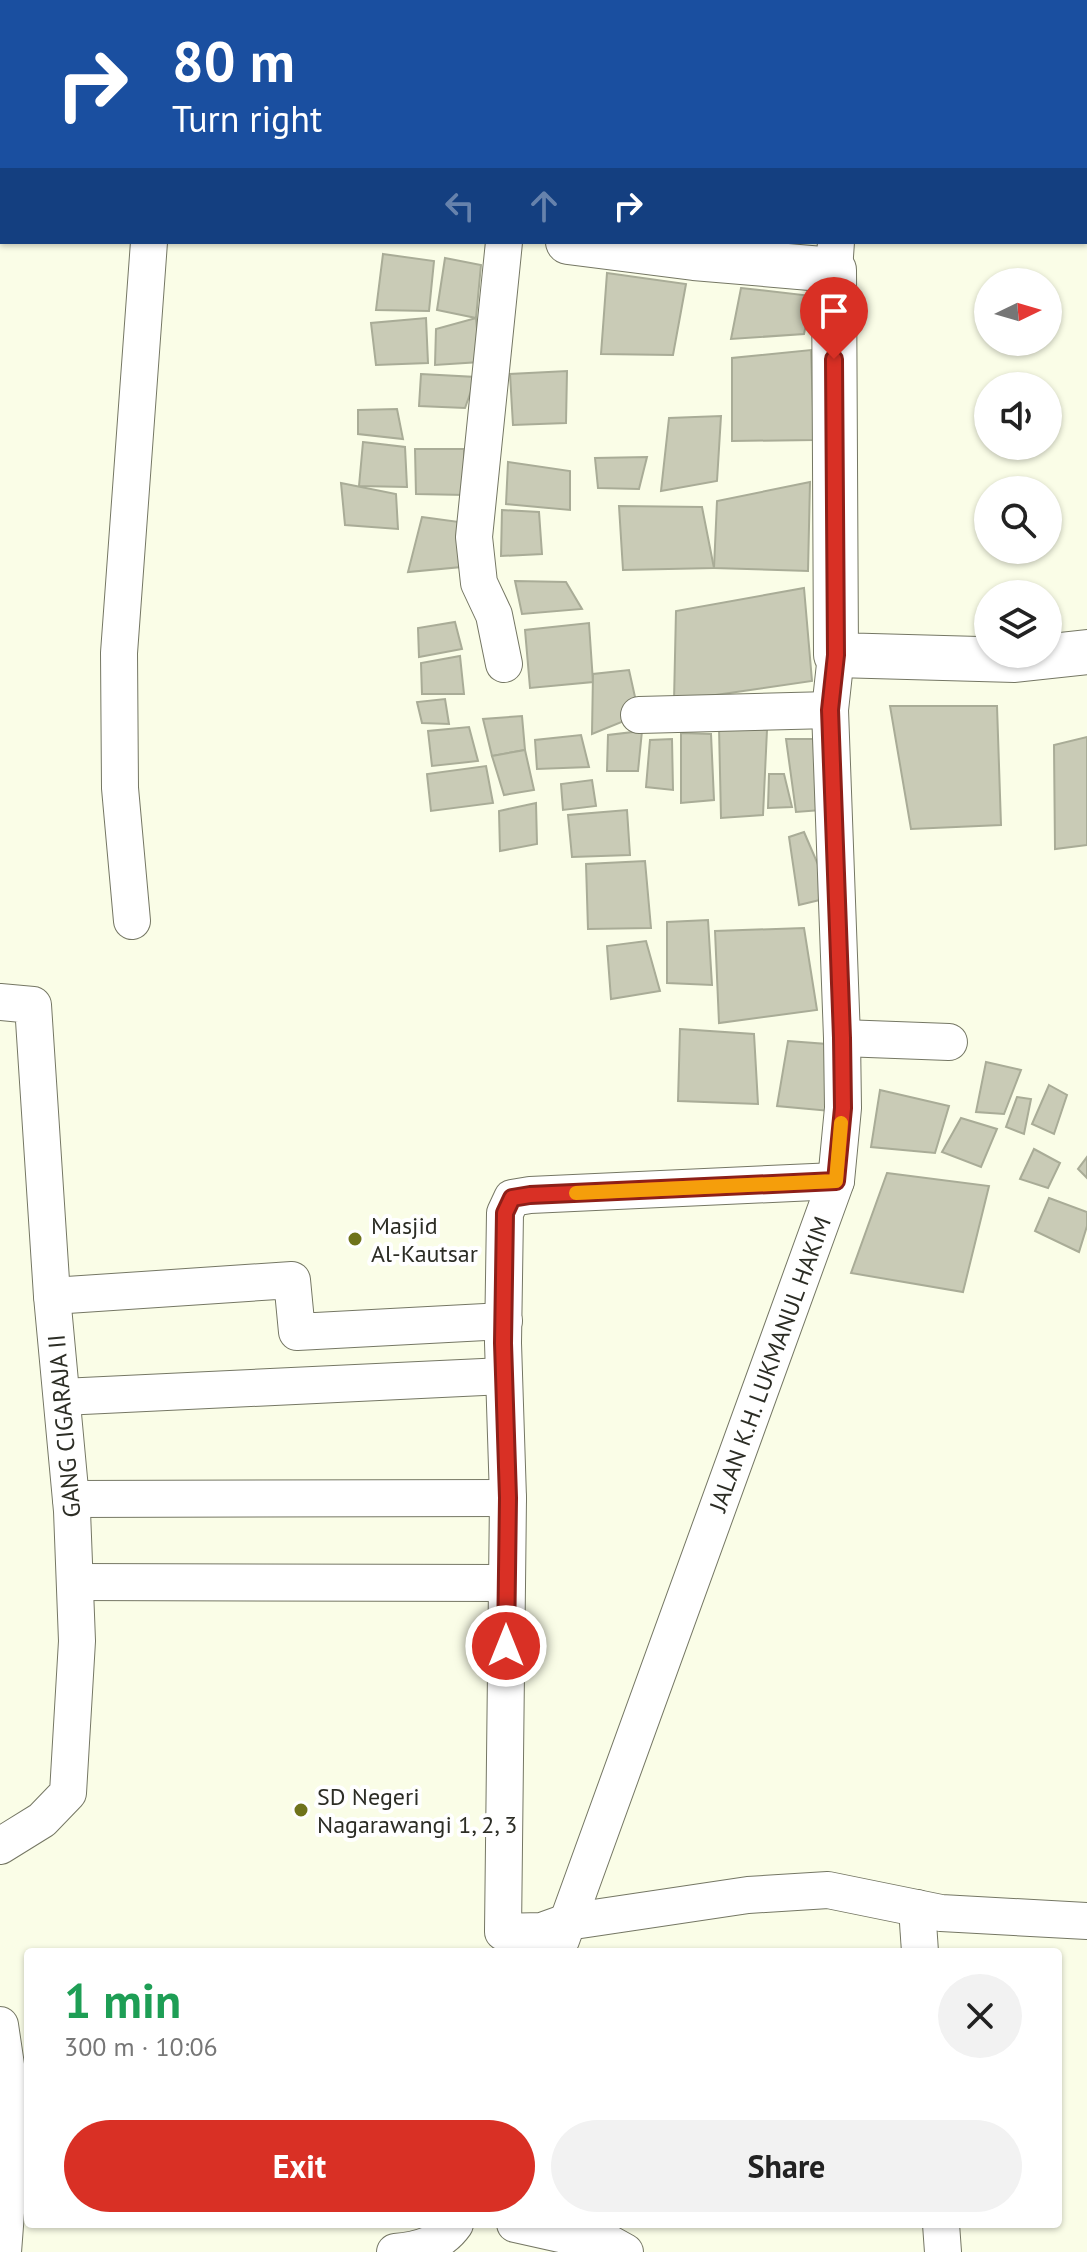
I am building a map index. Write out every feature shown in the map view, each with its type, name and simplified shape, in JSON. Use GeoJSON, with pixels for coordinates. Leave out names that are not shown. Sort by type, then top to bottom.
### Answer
{"type":"FeatureCollection","features":[{"type":"Feature","properties":{"kind":"street"},"geometry":{"type":"LineString","coordinates":[[132,921],[120,788],[119,653],[149,244]]}},
{"type":"Feature","properties":{"kind":"street"},"geometry":{"type":"LineString","coordinates":[[504,244],[474,537],[479,583],[494,615],[504,664]]}},
{"type":"Feature","properties":{"kind":"street"},"geometry":{"type":"LineString","coordinates":[[584,244],[694,258],[835,256],[836,655],[1015,660],[1087,652]]}},
{"type":"Feature","properties":{"kind":"street","name":"JALAN K.H. LUKMANUL HAKIM"},"geometry":{"type":"LineString","coordinates":[[562,1937],[836,1181],[843,1108],[830,710],[836,655]]}},
{"type":"Feature","properties":{"kind":"street"},"geometry":{"type":"LineString","coordinates":[[639,715],[830,710]]}},
{"type":"Feature","properties":{"kind":"street","name":"GANG CIGARAJA II"},"geometry":{"type":"LineString","coordinates":[[0,1002],[33,1005],[52,1296],[71,1499],[77,1641],[68,1793],[42,1820],[0,1846]]}},
{"type":"Feature","properties":{"kind":"street"},"geometry":{"type":"LineString","coordinates":[[842,1038],[949,1042]]}},
{"type":"Feature","properties":{"kind":"street"},"geometry":{"type":"LineString","coordinates":[[836,1181],[530,1195],[512,1198],[505,1213],[504,1376],[508,1498],[503,1932],[542,1931],[562,1937],[748,1895],[828,1890],[941,1913],[1087,1921]]}},
{"type":"Feature","properties":{"kind":"street"},"geometry":{"type":"LineString","coordinates":[[52,1296],[292,1280],[297,1332],[504,1321]]}},
{"type":"Feature","properties":{"kind":"street"},"geometry":{"type":"LineString","coordinates":[[62,1397],[504,1376]]}},
{"type":"Feature","properties":{"kind":"street"},"geometry":{"type":"LineString","coordinates":[[71,1499],[508,1498]]}},
{"type":"Feature","properties":{"kind":"street"},"geometry":{"type":"LineString","coordinates":[[75,1582],[507,1583]]}},
{"type":"Feature","properties":{"kind":"street"},"geometry":{"type":"LineString","coordinates":[[917,1908],[920,1948]]}},
{"type":"Feature","properties":{"kind":"street"},"geometry":{"type":"LineString","coordinates":[[0,2025],[7,2072],[11,2147],[3,2252]]}},
{"type":"Feature","properties":{"kind":"street"},"geometry":{"type":"LineString","coordinates":[[395,2252],[431,2245],[452,2228]]}},
{"type":"Feature","properties":{"kind":"street"},"geometry":{"type":"LineString","coordinates":[[533,2228],[598,2237],[625,2252]]}},
{"type":"Feature","properties":{"kind":"street"},"geometry":{"type":"LineString","coordinates":[[941,2228],[943,2252]]}},
{"type":"Feature","properties":{"kind":"building"},"geometry":{"type":"Polygon","coordinates":[[[383,254],[434,261],[429,311],[376,310],[383,254]]]}},
{"type":"Feature","properties":{"kind":"building"},"geometry":{"type":"Polygon","coordinates":[[[445,258],[481,265],[476,318],[437,310],[445,258]]]}},
{"type":"Feature","properties":{"kind":"building"},"geometry":{"type":"Polygon","coordinates":[[[607,273],[686,284],[673,355],[601,354],[607,273]]]}},
{"type":"Feature","properties":{"kind":"building"},"geometry":{"type":"Polygon","coordinates":[[[741,288],[812,296],[804,334],[731,339],[741,288]]]}},
{"type":"Feature","properties":{"kind":"building"},"geometry":{"type":"Polygon","coordinates":[[[426,318],[428,363],[376,365],[371,323],[426,318]]]}},
{"type":"Feature","properties":{"kind":"building"},"geometry":{"type":"Polygon","coordinates":[[[476,318],[480,362],[435,365],[436,329],[476,318]]]}},
{"type":"Feature","properties":{"kind":"building"},"geometry":{"type":"Polygon","coordinates":[[[811,350],[814,440],[732,441],[732,358],[811,350]]]}},
{"type":"Feature","properties":{"kind":"building"},"geometry":{"type":"Polygon","coordinates":[[[567,371],[566,423],[513,425],[510,374],[567,371]]]}},
{"type":"Feature","properties":{"kind":"building"},"geometry":{"type":"Polygon","coordinates":[[[421,374],[476,377],[465,408],[419,406],[421,374]]]}},
{"type":"Feature","properties":{"kind":"building"},"geometry":{"type":"Polygon","coordinates":[[[397,409],[403,439],[358,434],[358,410],[397,409]]]}},
{"type":"Feature","properties":{"kind":"building"},"geometry":{"type":"Polygon","coordinates":[[[721,416],[717,481],[661,491],[669,418],[721,416]]]}},
{"type":"Feature","properties":{"kind":"building"},"geometry":{"type":"Polygon","coordinates":[[[363,442],[405,447],[407,487],[359,486],[363,442]]]}},
{"type":"Feature","properties":{"kind":"building"},"geometry":{"type":"Polygon","coordinates":[[[415,449],[464,449],[465,495],[416,494],[415,449]]]}},
{"type":"Feature","properties":{"kind":"building"},"geometry":{"type":"Polygon","coordinates":[[[647,457],[639,489],[598,488],[595,458],[647,457]]]}},
{"type":"Feature","properties":{"kind":"building"},"geometry":{"type":"Polygon","coordinates":[[[508,462],[570,471],[570,510],[506,504],[508,462]]]}},
{"type":"Feature","properties":{"kind":"building"},"geometry":{"type":"Polygon","coordinates":[[[810,482],[808,571],[714,568],[717,501],[810,482]]]}},
{"type":"Feature","properties":{"kind":"building"},"geometry":{"type":"Polygon","coordinates":[[[341,483],[396,494],[398,529],[345,525],[341,483]]]}},
{"type":"Feature","properties":{"kind":"building"},"geometry":{"type":"Polygon","coordinates":[[[619,506],[702,507],[714,568],[623,570],[619,506]]]}},
{"type":"Feature","properties":{"kind":"building"},"geometry":{"type":"Polygon","coordinates":[[[502,510],[539,512],[542,554],[501,556],[502,510]]]}},
{"type":"Feature","properties":{"kind":"building"},"geometry":{"type":"Polygon","coordinates":[[[422,517],[474,524],[472,566],[408,572],[422,517]]]}},
{"type":"Feature","properties":{"kind":"building"},"geometry":{"type":"Polygon","coordinates":[[[515,581],[566,582],[582,609],[522,614],[515,581]]]}},
{"type":"Feature","properties":{"kind":"building"},"geometry":{"type":"Polygon","coordinates":[[[804,588],[812,681],[674,701],[676,611],[804,588]]]}},
{"type":"Feature","properties":{"kind":"building"},"geometry":{"type":"Polygon","coordinates":[[[455,622],[462,649],[419,657],[418,628],[455,622]]]}},
{"type":"Feature","properties":{"kind":"building"},"geometry":{"type":"Polygon","coordinates":[[[589,623],[593,682],[530,688],[525,630],[589,623]]]}},
{"type":"Feature","properties":{"kind":"building"},"geometry":{"type":"Polygon","coordinates":[[[460,656],[464,694],[422,694],[421,663],[460,656]]]}},
{"type":"Feature","properties":{"kind":"building"},"geometry":{"type":"Polygon","coordinates":[[[629,670],[639,715],[592,734],[593,674],[629,670]]]}},
{"type":"Feature","properties":{"kind":"building"},"geometry":{"type":"Polygon","coordinates":[[[445,699],[449,724],[422,723],[417,702],[445,699]]]}},
{"type":"Feature","properties":{"kind":"building"},"geometry":{"type":"Polygon","coordinates":[[[890,706],[997,706],[1001,825],[911,829],[890,706]]]}},
{"type":"Feature","properties":{"kind":"building"},"geometry":{"type":"Polygon","coordinates":[[[522,716],[525,750],[492,756],[483,719],[522,716]]]}},
{"type":"Feature","properties":{"kind":"building"},"geometry":{"type":"Polygon","coordinates":[[[469,727],[478,761],[432,766],[428,731],[469,727]]]}},
{"type":"Feature","properties":{"kind":"building"},"geometry":{"type":"Polygon","coordinates":[[[719,727],[767,730],[763,815],[721,818],[719,727]]]}},
{"type":"Feature","properties":{"kind":"building"},"geometry":{"type":"Polygon","coordinates":[[[642,731],[638,771],[607,771],[608,735],[642,731]]]}},
{"type":"Feature","properties":{"kind":"building"},"geometry":{"type":"Polygon","coordinates":[[[681,733],[711,734],[714,800],[681,803],[681,733]]]}},
{"type":"Feature","properties":{"kind":"building"},"geometry":{"type":"Polygon","coordinates":[[[581,735],[589,767],[537,769],[535,740],[581,735]]]}},
{"type":"Feature","properties":{"kind":"building"},"geometry":{"type":"Polygon","coordinates":[[[1087,737],[1087,845],[1055,849],[1054,745],[1087,737]]]}},
{"type":"Feature","properties":{"kind":"building"},"geometry":{"type":"Polygon","coordinates":[[[672,739],[673,790],[646,787],[650,740],[672,739]]]}},
{"type":"Feature","properties":{"kind":"building"},"geometry":{"type":"Polygon","coordinates":[[[786,739],[820,739],[834,809],[796,812],[786,739]]]}},
{"type":"Feature","properties":{"kind":"building"},"geometry":{"type":"Polygon","coordinates":[[[525,750],[534,790],[504,795],[492,756],[525,750]]]}},
{"type":"Feature","properties":{"kind":"building"},"geometry":{"type":"Polygon","coordinates":[[[486,766],[493,803],[431,811],[427,774],[486,766]]]}},
{"type":"Feature","properties":{"kind":"building"},"geometry":{"type":"Polygon","coordinates":[[[769,774],[784,774],[792,807],[768,808],[769,774]]]}},
{"type":"Feature","properties":{"kind":"building"},"geometry":{"type":"Polygon","coordinates":[[[592,780],[596,806],[563,810],[561,784],[592,780]]]}},
{"type":"Feature","properties":{"kind":"building"},"geometry":{"type":"Polygon","coordinates":[[[536,803],[537,844],[500,851],[499,811],[536,803]]]}},
{"type":"Feature","properties":{"kind":"building"},"geometry":{"type":"Polygon","coordinates":[[[627,810],[630,855],[572,857],[568,815],[627,810]]]}},
{"type":"Feature","properties":{"kind":"building"},"geometry":{"type":"Polygon","coordinates":[[[804,832],[832,897],[799,905],[789,837],[804,832]]]}},
{"type":"Feature","properties":{"kind":"building"},"geometry":{"type":"Polygon","coordinates":[[[645,861],[651,928],[588,929],[586,864],[645,861]]]}},
{"type":"Feature","properties":{"kind":"building"},"geometry":{"type":"Polygon","coordinates":[[[708,920],[712,985],[667,983],[667,922],[708,920]]]}},
{"type":"Feature","properties":{"kind":"building"},"geometry":{"type":"Polygon","coordinates":[[[804,928],[817,1010],[719,1023],[715,931],[804,928]]]}},
{"type":"Feature","properties":{"kind":"building"},"geometry":{"type":"Polygon","coordinates":[[[646,941],[660,991],[611,999],[607,946],[646,941]]]}},
{"type":"Feature","properties":{"kind":"building"},"geometry":{"type":"Polygon","coordinates":[[[680,1029],[754,1034],[758,1104],[678,1101],[680,1029]]]}},
{"type":"Feature","properties":{"kind":"building"},"geometry":{"type":"Polygon","coordinates":[[[788,1041],[827,1044],[830,1111],[777,1106],[788,1041]]]}},
{"type":"Feature","properties":{"kind":"building"},"geometry":{"type":"Polygon","coordinates":[[[986,1062],[1021,1070],[1004,1114],[976,1112],[986,1062]]]}},
{"type":"Feature","properties":{"kind":"building"},"geometry":{"type":"Polygon","coordinates":[[[1049,1085],[1067,1095],[1054,1134],[1032,1124],[1049,1085]]]}},
{"type":"Feature","properties":{"kind":"building"},"geometry":{"type":"Polygon","coordinates":[[[880,1090],[949,1106],[935,1153],[871,1147],[880,1090]]]}},
{"type":"Feature","properties":{"kind":"building"},"geometry":{"type":"Polygon","coordinates":[[[1017,1097],[1031,1099],[1024,1134],[1006,1127],[1017,1097]]]}},
{"type":"Feature","properties":{"kind":"building"},"geometry":{"type":"Polygon","coordinates":[[[961,1118],[997,1129],[981,1167],[942,1152],[961,1118]]]}},
{"type":"Feature","properties":{"kind":"building"},"geometry":{"type":"Polygon","coordinates":[[[1034,1149],[1060,1163],[1048,1188],[1020,1179],[1034,1149]]]}},
{"type":"Feature","properties":{"kind":"building"},"geometry":{"type":"Polygon","coordinates":[[[1087,1157],[1087,1178],[1078,1169],[1087,1157]]]}},
{"type":"Feature","properties":{"kind":"building"},"geometry":{"type":"Polygon","coordinates":[[[887,1173],[989,1186],[963,1292],[851,1273],[887,1173]]]}},
{"type":"Feature","properties":{"kind":"building"},"geometry":{"type":"Polygon","coordinates":[[[1049,1198],[1087,1212],[1087,1226],[1079,1252],[1035,1231],[1049,1198]]]}},
{"type":"Feature","properties":{"kind":"slow traffic"},"geometry":{"type":"LineString","coordinates":[[576,1193],[836,1181],[841,1123]]}},
{"type":"Feature","properties":{"kind":"place","name":"Masjid Al-Kautsar"},"geometry":{"type":"Point","coordinates":[355,1239]}},
{"type":"Feature","properties":{"kind":"place","name":"SD Negeri Nagarawangi 1, 2, 3"},"geometry":{"type":"Point","coordinates":[301,1810]}},
{"type":"Feature","properties":{"kind":"route"},"geometry":{"type":"LineString","coordinates":[[506,1646],[508,1498],[503,1343],[505,1213],[512,1198],[836,1181],[843,1108],[830,710],[836,655],[834,359]]}}]}
